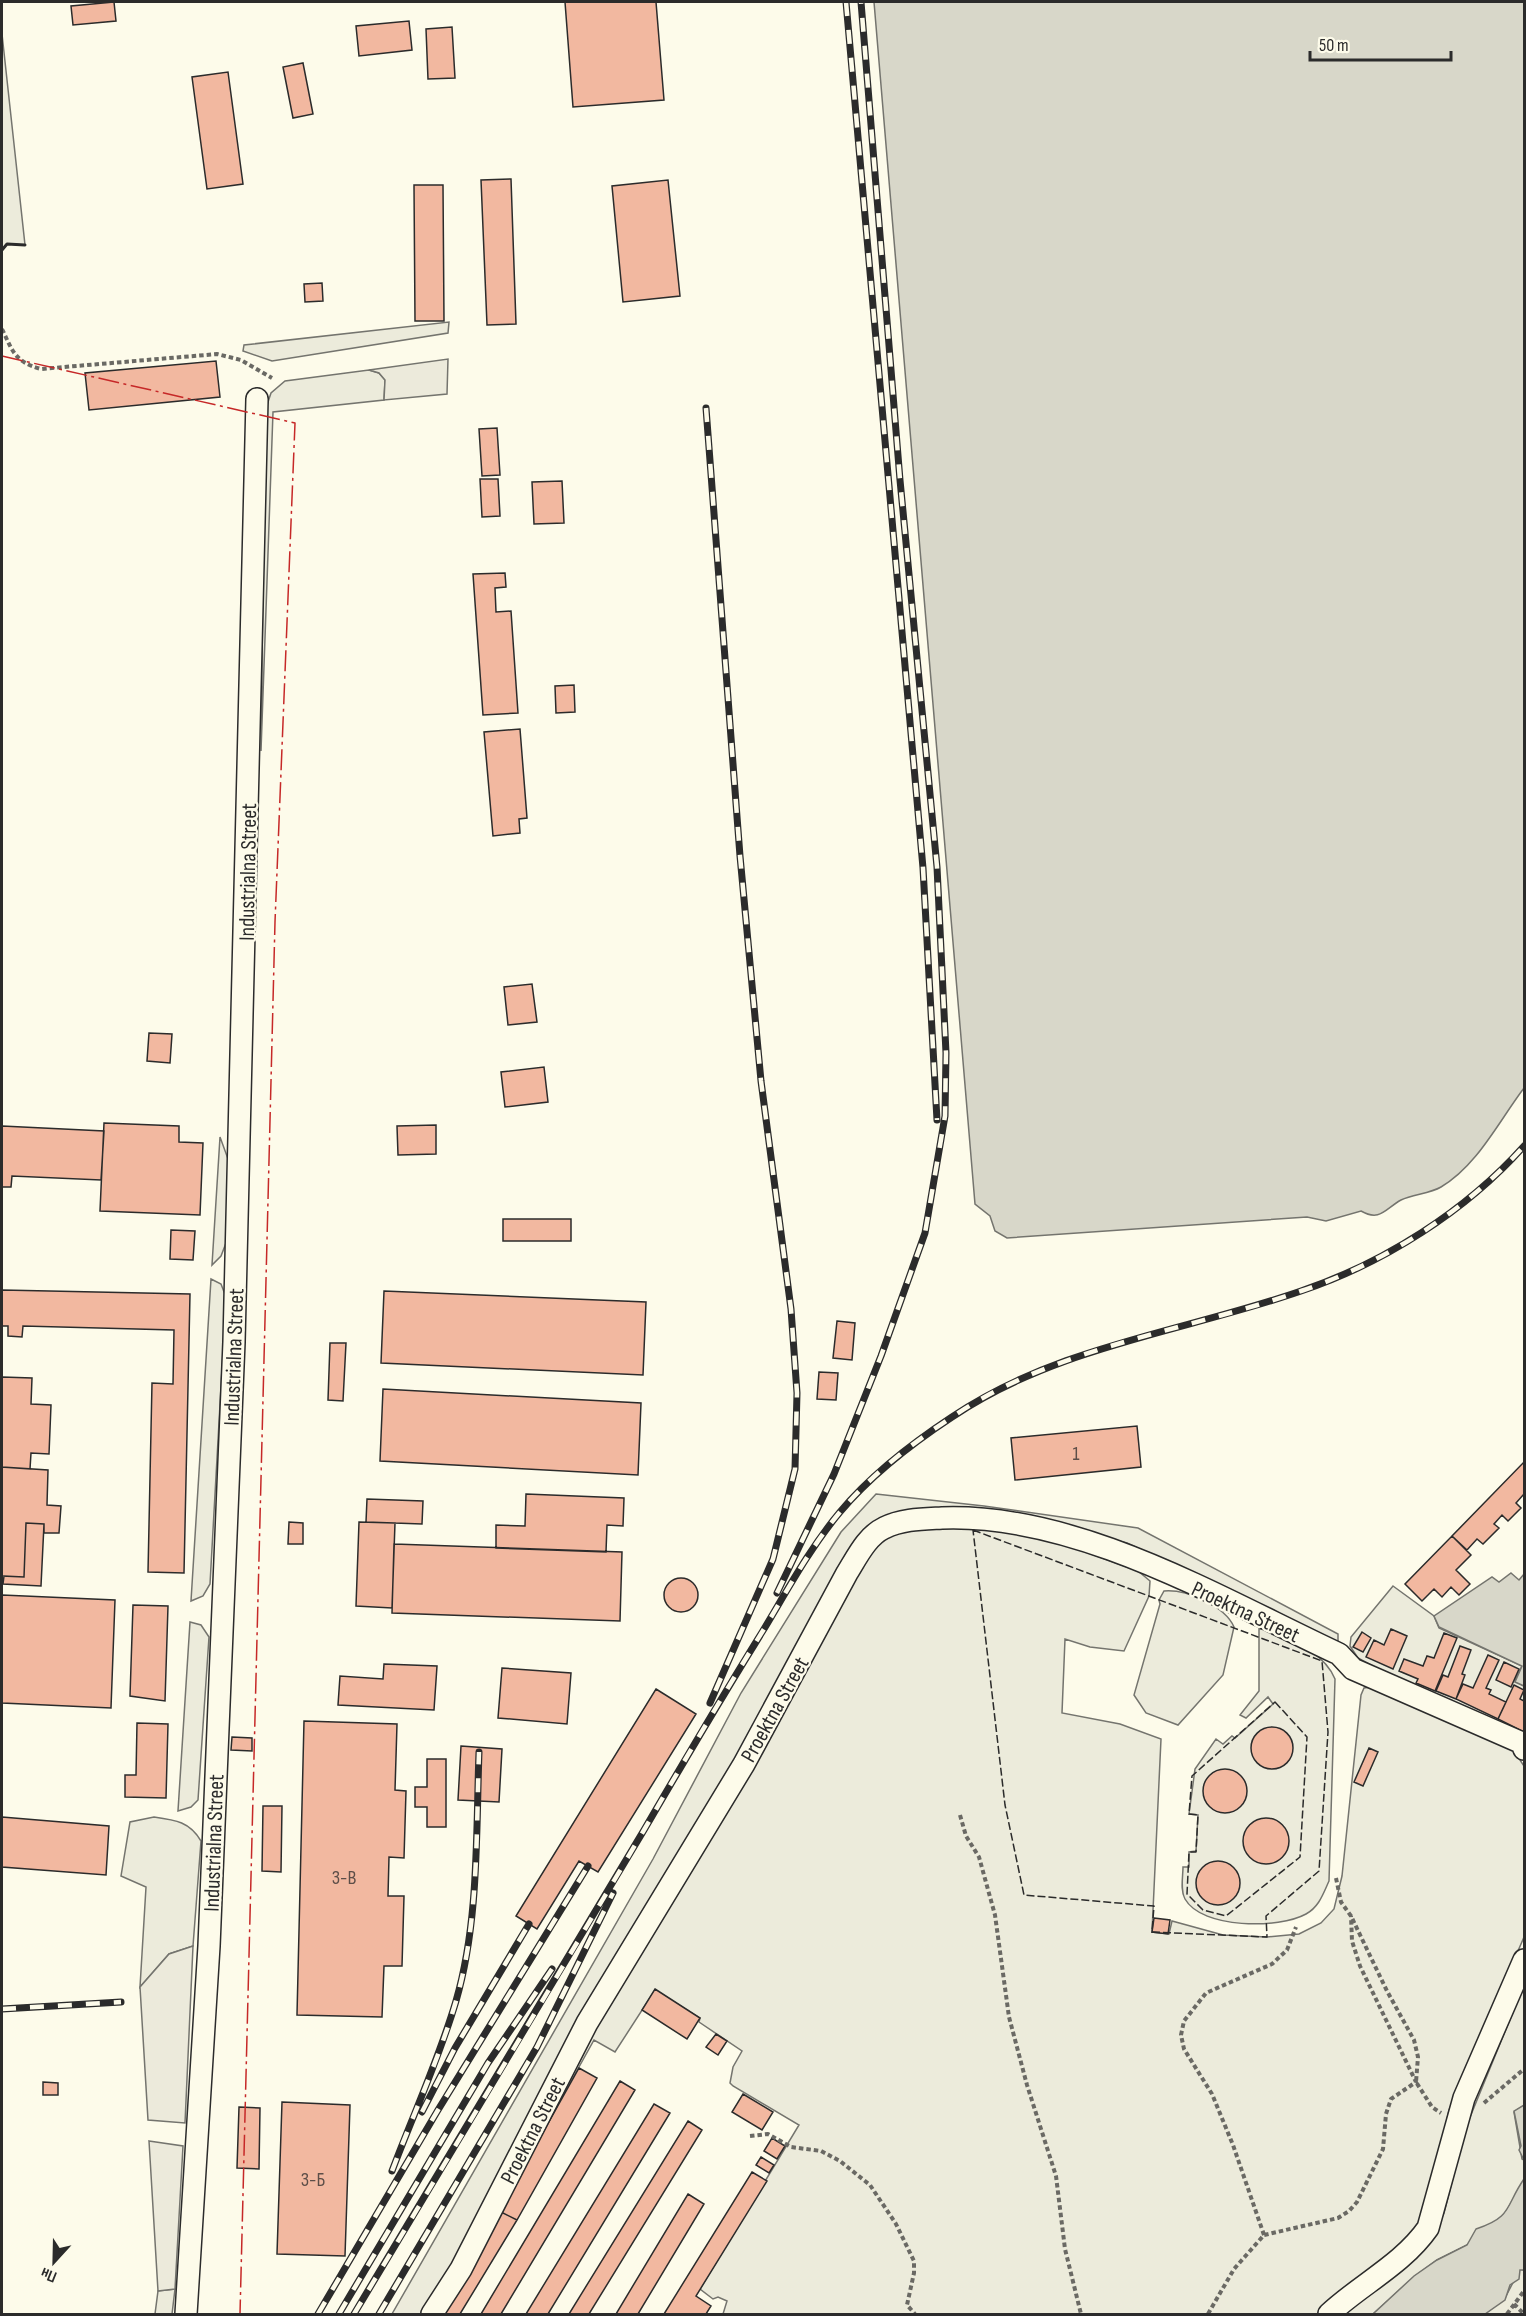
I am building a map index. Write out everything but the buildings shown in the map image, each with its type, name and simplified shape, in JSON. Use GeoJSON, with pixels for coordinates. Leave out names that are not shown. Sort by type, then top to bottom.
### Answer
{"type":"FeatureCollection","features":[{"type":"Feature","properties":{"kind":"street","name":"Industrialna Street"},"geometry":{"type":"LineString","coordinates":[[186,2314],[209,1946],[234,1331],[257,399]]}},
{"type":"Feature","properties":{"kind":"street","name":"Proektna Street"},"geometry":{"type":"LineString","coordinates":[[432,2314],[461,2269],[587,2023],[744,1764],[847,1573],[866,1544],[884,1528],[914,1520],[970,1517],[1075,1537],[1133,1558],[1339,1654],[1353,1669],[1522,1743],[1524,1749]]}},
{"type":"Feature","properties":{"kind":"street"},"geometry":{"type":"LineString","coordinates":[[1329,2314],[1398,2262],[1428,2228],[1458,2119],[1524,1960]]}},
{"type":"Feature","properties":{"kind":"path"},"geometry":{"type":"LineString","coordinates":[[2,329],[16,357],[24,364],[41,369],[217,354],[241,360],[272,378]]}},
{"type":"Feature","properties":{"kind":"path"},"geometry":{"type":"LineString","coordinates":[[960,1815],[966,1836],[979,1857],[995,1915],[1009,2017],[1026,2085],[1056,2176],[1065,2249],[1081,2314]]}},
{"type":"Feature","properties":{"kind":"path"},"geometry":{"type":"LineString","coordinates":[[1336,1878],[1341,1902],[1352,1916],[1387,1991],[1414,2040],[1418,2057],[1416,2082]]}},
{"type":"Feature","properties":{"kind":"path"},"geometry":{"type":"LineString","coordinates":[[1352,1916],[1352,1941],[1360,1966],[1416,2082],[1432,2107],[1458,2119],[1468,2116],[1524,2069]]}},
{"type":"Feature","properties":{"kind":"path"},"geometry":{"type":"LineString","coordinates":[[1264,2235],[1233,2145],[1212,2094],[1184,2049],[1181,2035],[1184,2021],[1206,1993],[1272,1964],[1287,1950],[1296,1927]]}},
{"type":"Feature","properties":{"kind":"path"},"geometry":{"type":"LineString","coordinates":[[1208,2314],[1234,2269],[1264,2235],[1338,2218],[1358,2202],[1383,2149],[1386,2114],[1391,2099],[1416,2082]]}},
{"type":"Feature","properties":{"kind":"path"},"geometry":{"type":"LineString","coordinates":[[750,2136],[768,2134],[791,2147],[821,2151],[840,2161],[870,2185],[896,2224],[914,2261],[914,2273],[907,2305],[915,2314]]}},
{"type":"Feature","properties":{"kind":"path"},"geometry":{"type":"LineString","coordinates":[[1507,2314],[1524,2291]]}},
{"type":"Feature","properties":{"kind":"path"},"geometry":{"type":"LineString","coordinates":[[1514,2304],[1524,2314]]}},
{"type":"Feature","properties":{"kind":"shaded area"},"geometry":{"type":"Polygon","coordinates":[[[874,2],[1524,2],[1524,1088],[1487,1142],[1466,1167],[1441,1187],[1401,1200],[1378,1215],[1361,1211],[1326,1221],[1307,1217],[1007,1238],[995,1231],[990,1216],[975,1204],[874,2]]]}},
{"type":"Feature","properties":{"kind":"shaded area"},"geometry":{"type":"Polygon","coordinates":[[[2,34],[25,245],[7,244],[2,250],[2,34]]]}},
{"type":"Feature","properties":{"kind":"shaded area"},"geometry":{"type":"Polygon","coordinates":[[[449,322],[448,333],[272,361],[243,351],[244,345],[449,322]]]}},
{"type":"Feature","properties":{"kind":"shaded area"},"geometry":{"type":"Polygon","coordinates":[[[448,359],[447,394],[384,400],[385,380],[379,373],[369,370],[448,359]]]}},
{"type":"Feature","properties":{"kind":"shaded area"},"geometry":{"type":"Polygon","coordinates":[[[369,370],[379,373],[385,380],[384,400],[273,412],[261,751],[265,411],[271,393],[285,381],[369,370]]]}},
{"type":"Feature","properties":{"kind":"shaded area"},"geometry":{"type":"Polygon","coordinates":[[[220,1137],[231,1167],[226,1243],[221,1256],[212,1265],[220,1137]]]}},
{"type":"Feature","properties":{"kind":"shaded area"},"geometry":{"type":"Polygon","coordinates":[[[211,1279],[221,1284],[226,1297],[210,1584],[203,1596],[191,1601],[211,1279]]]}},
{"type":"Feature","properties":{"kind":"shaded area"},"geometry":{"type":"Polygon","coordinates":[[[876,1494],[984,1506],[1138,1528],[1338,1634],[1338,1642],[1127,1543],[1078,1531],[881,1521],[426,2314],[392,2314],[653,1859],[741,1693],[841,1532],[876,1494]]]}},
{"type":"Feature","properties":{"kind":"shaded area"},"geometry":{"type":"Polygon","coordinates":[[[915,1526],[1018,1531],[1072,1547],[1138,1571],[1150,1581],[1149,1596],[1124,1651],[1090,1647],[1065,1639],[1062,1713],[1120,1724],[1161,1739],[1152,1932],[1169,1934],[1172,1921],[1223,1935],[1267,1937],[1299,1934],[1321,1923],[1334,1909],[1342,1876],[1361,1695],[1364,1688],[1371,1687],[1487,1736],[1514,1751],[1524,1766],[1524,1937],[1449,2110],[1428,2207],[1411,2237],[1317,2314],[723,2314],[727,2301],[718,2297],[713,2299],[700,2289],[799,2125],[733,2086],[730,2083],[733,2067],[742,2051],[699,2022],[700,2018],[655,1990],[615,2052],[594,2040],[499,2211],[593,2024],[871,1547],[887,1535],[915,1526]]]}},
{"type":"Feature","properties":{"kind":"shaded area"},"geometry":{"type":"Polygon","coordinates":[[[1511,1573],[1519,1580],[1524,1574],[1524,1686],[1515,1682],[1522,1666],[1439,1627],[1434,1616],[1492,1577],[1499,1582],[1511,1573]]]}},
{"type":"Feature","properties":{"kind":"shaded area"},"geometry":{"type":"Polygon","coordinates":[[[1393,1586],[1434,1616],[1439,1628],[1522,1666],[1515,1681],[1524,1686],[1524,1748],[1358,1658],[1350,1646],[1351,1637],[1393,1586]]]}},
{"type":"Feature","properties":{"kind":"shaded area"},"geometry":{"type":"Polygon","coordinates":[[[1164,1591],[1183,1593],[1204,1600],[1222,1612],[1234,1627],[1223,1675],[1178,1725],[1146,1713],[1134,1695],[1160,1604],[1159,1600],[1164,1591]]]}},
{"type":"Feature","properties":{"kind":"shaded area"},"geometry":{"type":"Polygon","coordinates":[[[190,1622],[201,1625],[209,1637],[198,1800],[191,1807],[178,1811],[190,1622]]]}},
{"type":"Feature","properties":{"kind":"shaded area"},"geometry":{"type":"Polygon","coordinates":[[[1259,1629],[1305,1648],[1330,1669],[1335,1679],[1329,1881],[1317,1904],[1306,1914],[1294,1919],[1260,1924],[1224,1921],[1207,1916],[1194,1909],[1185,1899],[1182,1888],[1183,1867],[1189,1867],[1189,1852],[1196,1851],[1198,1815],[1189,1814],[1195,1769],[1216,1739],[1223,1744],[1232,1736],[1235,1738],[1273,1704],[1268,1697],[1246,1718],[1240,1715],[1259,1691],[1259,1629]]]}},
{"type":"Feature","properties":{"kind":"shaded area"},"geometry":{"type":"Polygon","coordinates":[[[154,1817],[182,1823],[201,1841],[193,1946],[169,1954],[140,1987],[146,1887],[121,1876],[130,1822],[154,1817]]]}},
{"type":"Feature","properties":{"kind":"shaded area"},"geometry":{"type":"Polygon","coordinates":[[[193,1946],[185,2123],[148,2120],[140,1987],[169,1954],[193,1946]]]}},
{"type":"Feature","properties":{"kind":"shaded area"},"geometry":{"type":"Polygon","coordinates":[[[1524,1985],[1524,2105],[1514,2112],[1524,2160],[1524,2179],[1506,2212],[1467,2245],[1437,2260],[1415,2276],[1373,2314],[1342,2314],[1434,2234],[1444,2213],[1466,2127],[1524,1985]]]}},
{"type":"Feature","properties":{"kind":"shaded area"},"geometry":{"type":"Polygon","coordinates":[[[1524,2105],[1524,2160],[1519,2150],[1521,2146],[1514,2111],[1524,2105]]]}},
{"type":"Feature","properties":{"kind":"shaded area"},"geometry":{"type":"Polygon","coordinates":[[[149,2141],[183,2146],[175,2289],[158,2291],[149,2141]]]}},
{"type":"Feature","properties":{"kind":"shaded area"},"geometry":{"type":"Polygon","coordinates":[[[1524,2179],[1524,2270],[1520,2270],[1519,2279],[1510,2285],[1505,2300],[1485,2314],[1373,2314],[1414,2276],[1437,2260],[1467,2245],[1476,2229],[1488,2225],[1502,2215],[1524,2179]]]}},
{"type":"Feature","properties":{"kind":"shaded area"},"geometry":{"type":"Polygon","coordinates":[[[1520,2269],[1524,2270],[1524,2314],[1485,2314],[1505,2298],[1520,2269]]]}},
{"type":"Feature","properties":{"kind":"shaded area"},"geometry":{"type":"Polygon","coordinates":[[[175,2289],[172,2314],[155,2314],[158,2291],[175,2289]]]}},
{"type":"Feature","properties":{"kind":"railway"},"geometry":{"type":"LineString","coordinates":[[846,2],[923,868],[937,1120]]}},
{"type":"Feature","properties":{"kind":"railway"},"geometry":{"type":"LineString","coordinates":[[777,1593],[834,1474],[881,1356],[925,1233],[945,1116],[946,1053],[937,867],[900,480],[861,2]]}},
{"type":"Feature","properties":{"kind":"railway"},"geometry":{"type":"LineString","coordinates":[[706,408],[740,856],[761,1081],[791,1309],[797,1393],[795,1469],[773,1559],[710,1703]]}},
{"type":"Feature","properties":{"kind":"railway"},"geometry":{"type":"LineString","coordinates":[[354,2314],[800,1569],[829,1526],[865,1485],[907,1449],[952,1417],[992,1393],[1034,1373],[1122,1343],[1301,1291],[1363,1266],[1393,1250],[1450,1213],[1501,1170],[1524,1146]]}},
{"type":"Feature","properties":{"kind":"railway"},"geometry":{"type":"LineString","coordinates":[[392,2171],[442,2044],[463,1971],[473,1909],[479,1752]]}},
{"type":"Feature","properties":{"kind":"railway"},"geometry":{"type":"LineString","coordinates":[[318,2314],[438,2110],[588,1866]]}},
{"type":"Feature","properties":{"kind":"railway"},"geometry":{"type":"LineString","coordinates":[[379,2314],[537,2047],[613,1893]]}},
{"type":"Feature","properties":{"kind":"railway"},"geometry":{"type":"LineString","coordinates":[[422,2112],[455,2048],[529,1924]]}},
{"type":"Feature","properties":{"kind":"railway"},"geometry":{"type":"LineString","coordinates":[[339,2314],[488,2063],[552,1969]]}},
{"type":"Feature","properties":{"kind":"railway"},"geometry":{"type":"LineString","coordinates":[[2,2009],[121,2002]]}},
{"type":"Feature","properties":{"kind":"fence"},"geometry":{"type":"LineString","coordinates":[[973,1530],[1322,1661],[1328,1732],[1319,1871],[1266,1916],[1267,1937],[1152,1932],[1154,1906],[1024,1895],[1005,1805],[973,1530]]}},
{"type":"Feature","properties":{"kind":"fence"},"geometry":{"type":"LineString","coordinates":[[1275,1702],[1307,1737],[1300,1857],[1226,1916],[1203,1910],[1187,1894],[1189,1852],[1196,1852],[1198,1815],[1189,1814],[1192,1776],[1275,1702]]}},
{"type":"Feature","properties":{"kind":"wall"},"geometry":{"type":"LineString","coordinates":[[2,250],[7,244],[25,245]]}},
{"type":"Feature","properties":{"kind":"power"},"geometry":{"type":"LineString","coordinates":[[2,356],[295,423],[275,922],[240,2314]]}}]}
